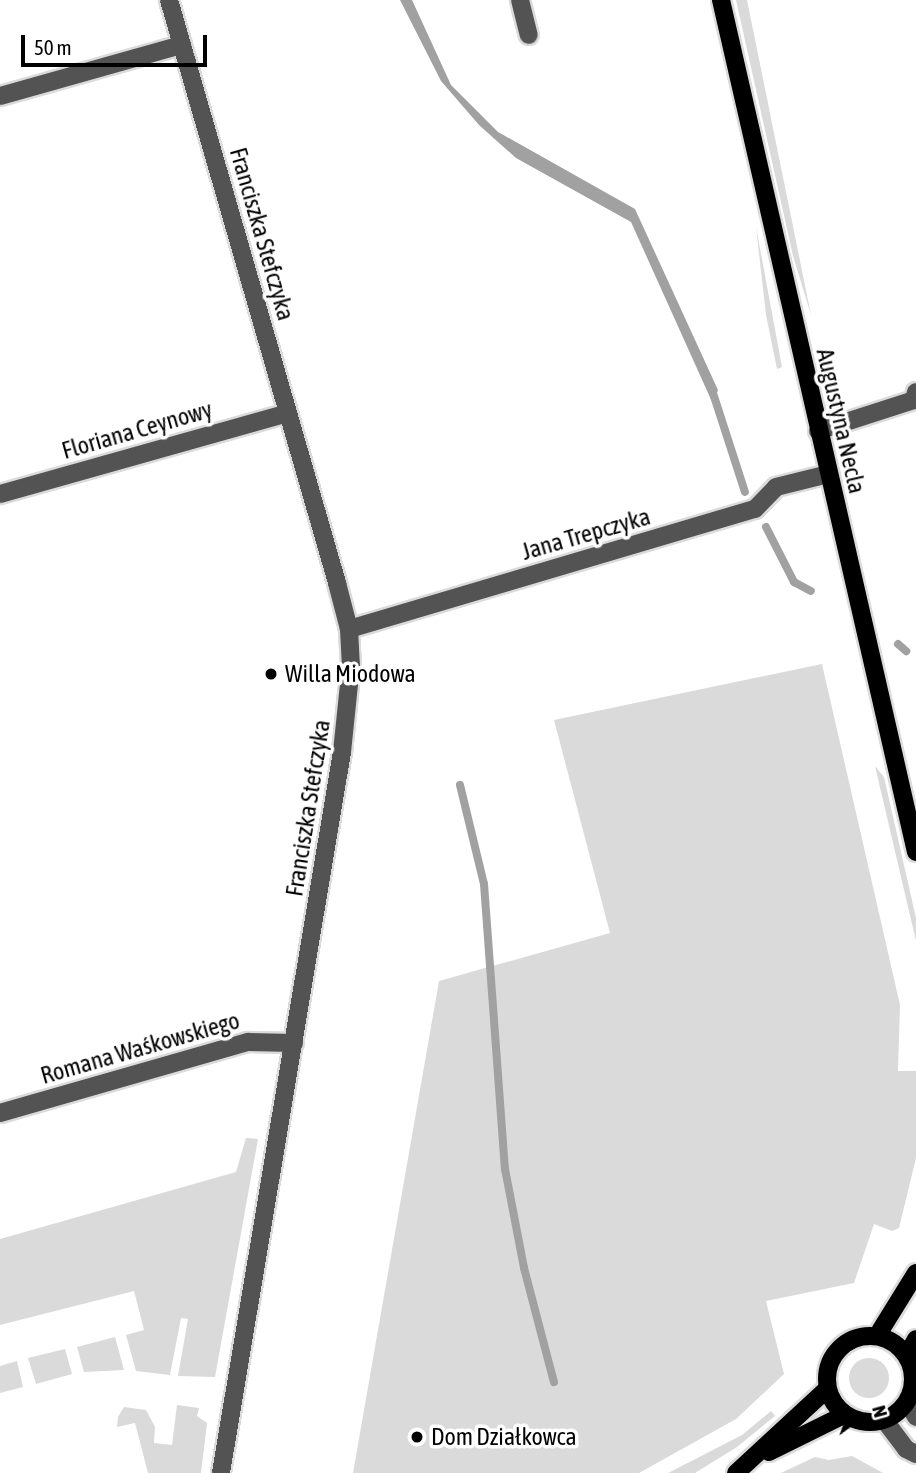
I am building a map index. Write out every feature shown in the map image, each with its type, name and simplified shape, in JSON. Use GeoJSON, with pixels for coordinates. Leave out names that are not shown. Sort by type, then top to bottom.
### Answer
{"type":"FeatureCollection","features":[{"type":"Feature","properties":{"kind":"main road","name":"Augustyna Necla"},"geometry":{"type":"LineString","coordinates":[[721,0],[916,852]]}},
{"type":"Feature","properties":{"kind":"main road"},"geometry":{"type":"LineString","coordinates":[[877,1336],[916,1273]]}},
{"type":"Feature","properties":{"kind":"main road"},"geometry":{"type":"LineString","coordinates":[[736,1473],[757,1457],[827,1389],[833,1356],[845,1343],[877,1336],[894,1343],[907,1356],[914,1371],[912,1410],[885,1421],[864,1423],[845,1415],[827,1389]]}},
{"type":"Feature","properties":{"kind":"main road"},"geometry":{"type":"LineString","coordinates":[[907,1356],[916,1339]]}},
{"type":"Feature","properties":{"kind":"main road"},"geometry":{"type":"LineString","coordinates":[[757,1457],[845,1415]]}},
{"type":"Feature","properties":{"kind":"street","name":"Franciszka Stefczyka"},"geometry":{"type":"LineString","coordinates":[[169,0],[349,629],[349,707],[220,1473]]}},
{"type":"Feature","properties":{"kind":"street"},"geometry":{"type":"LineString","coordinates":[[520,0],[529,35]]}},
{"type":"Feature","properties":{"kind":"street"},"geometry":{"type":"LineString","coordinates":[[0,96],[182,45]]}},
{"type":"Feature","properties":{"kind":"street"},"geometry":{"type":"LineString","coordinates":[[818,431],[915,397]]}},
{"type":"Feature","properties":{"kind":"street","name":"Floriana Ceynowy"},"geometry":{"type":"LineString","coordinates":[[0,494],[288,413]]}},
{"type":"Feature","properties":{"kind":"street","name":"Jana Trepczyka"},"geometry":{"type":"LineString","coordinates":[[349,629],[755,509],[776,486],[828,474]]}},
{"type":"Feature","properties":{"kind":"street","name":"Romana Waśkowskiego"},"geometry":{"type":"LineString","coordinates":[[0,1113],[248,1042],[293,1043]]}},
{"type":"Feature","properties":{"kind":"street"},"geometry":{"type":"LineString","coordinates":[[885,1421],[906,1449],[916,1454]]}},
{"type":"Feature","properties":{"kind":"shaded area"},"geometry":{"type":"Polygon","coordinates":[[[400,0],[412,0],[451,85],[498,132],[635,209],[718,390],[713,404],[631,222],[516,158],[479,125],[441,81],[400,0]]]}},
{"type":"Feature","properties":{"kind":"shaded area"},"geometry":{"type":"Polygon","coordinates":[[[736,0],[747,0],[811,315],[793,256],[736,0]]]}},
{"type":"Feature","properties":{"kind":"shaded area"},"geometry":{"type":"Polygon","coordinates":[[[756,227],[782,367],[777,369],[766,315],[756,227]]]}},
{"type":"Feature","properties":{"kind":"shaded area"},"geometry":{"type":"Polygon","coordinates":[[[822,664],[900,1005],[898,1071],[916,1071],[916,1158],[899,1228],[892,1231],[874,1224],[854,1283],[766,1301],[784,1374],[736,1419],[639,1473],[353,1473],[439,981],[610,933],[554,720],[822,664]]]}},
{"type":"Feature","properties":{"kind":"shaded area"},"geometry":{"type":"Polygon","coordinates":[[[875,766],[884,777],[916,918],[916,941],[875,766]]]}},
{"type":"Feature","properties":{"kind":"shaded area"},"geometry":{"type":"Polygon","coordinates":[[[246,1138],[258,1139],[215,1377],[178,1376],[188,1319],[181,1318],[170,1375],[136,1371],[126,1335],[144,1330],[134,1291],[0,1325],[0,1239],[236,1172],[246,1138]]]}},
{"type":"Feature","properties":{"kind":"shaded area"},"geometry":{"type":"Polygon","coordinates":[[[115,1337],[124,1370],[84,1372],[77,1347],[115,1337]]]}},
{"type":"Feature","properties":{"kind":"shaded area"},"geometry":{"type":"Polygon","coordinates":[[[65,1349],[72,1374],[36,1384],[28,1358],[65,1349]]]}},
{"type":"Feature","properties":{"kind":"shaded area"},"geometry":{"type":"Polygon","coordinates":[[[869,1358],[883,1364],[889,1378],[883,1392],[869,1398],[855,1392],[849,1378],[855,1364],[869,1358]]]}},
{"type":"Feature","properties":{"kind":"shaded area"},"geometry":{"type":"Polygon","coordinates":[[[17,1361],[23,1387],[0,1393],[0,1366],[17,1361]]]}},
{"type":"Feature","properties":{"kind":"shaded area"},"geometry":{"type":"Polygon","coordinates":[[[177,1405],[199,1408],[197,1416],[207,1423],[201,1473],[148,1473],[135,1423],[117,1427],[118,1417],[124,1407],[146,1410],[155,1427],[154,1443],[172,1445],[177,1405]]]}},
{"type":"Feature","properties":{"kind":"shaded area"},"geometry":{"type":"Polygon","coordinates":[[[771,1411],[775,1416],[737,1447],[695,1473],[668,1473],[742,1435],[771,1411]]]}},
{"type":"Feature","properties":{"kind":"shaded area"},"geometry":{"type":"Polygon","coordinates":[[[852,1456],[883,1473],[781,1473],[815,1457],[829,1460],[852,1456]]]}},
{"type":"Feature","properties":{"kind":"waterway"},"geometry":{"type":"LineString","coordinates":[[712,390],[745,492]]}},
{"type":"Feature","properties":{"kind":"waterway"},"geometry":{"type":"LineString","coordinates":[[766,527],[794,582],[811,591]]}},
{"type":"Feature","properties":{"kind":"waterway"},"geometry":{"type":"LineString","coordinates":[[898,644],[906,651]]}},
{"type":"Feature","properties":{"kind":"waterway"},"geometry":{"type":"LineString","coordinates":[[460,785],[484,884],[505,1169],[524,1268],[554,1382]]}},
{"type":"Feature","properties":{"kind":"place","name":"Willa Miodowa"},"geometry":{"type":"Point","coordinates":[271,674]}},
{"type":"Feature","properties":{"kind":"place","name":"Dom Działkowca"},"geometry":{"type":"Point","coordinates":[417,1437]}}]}
